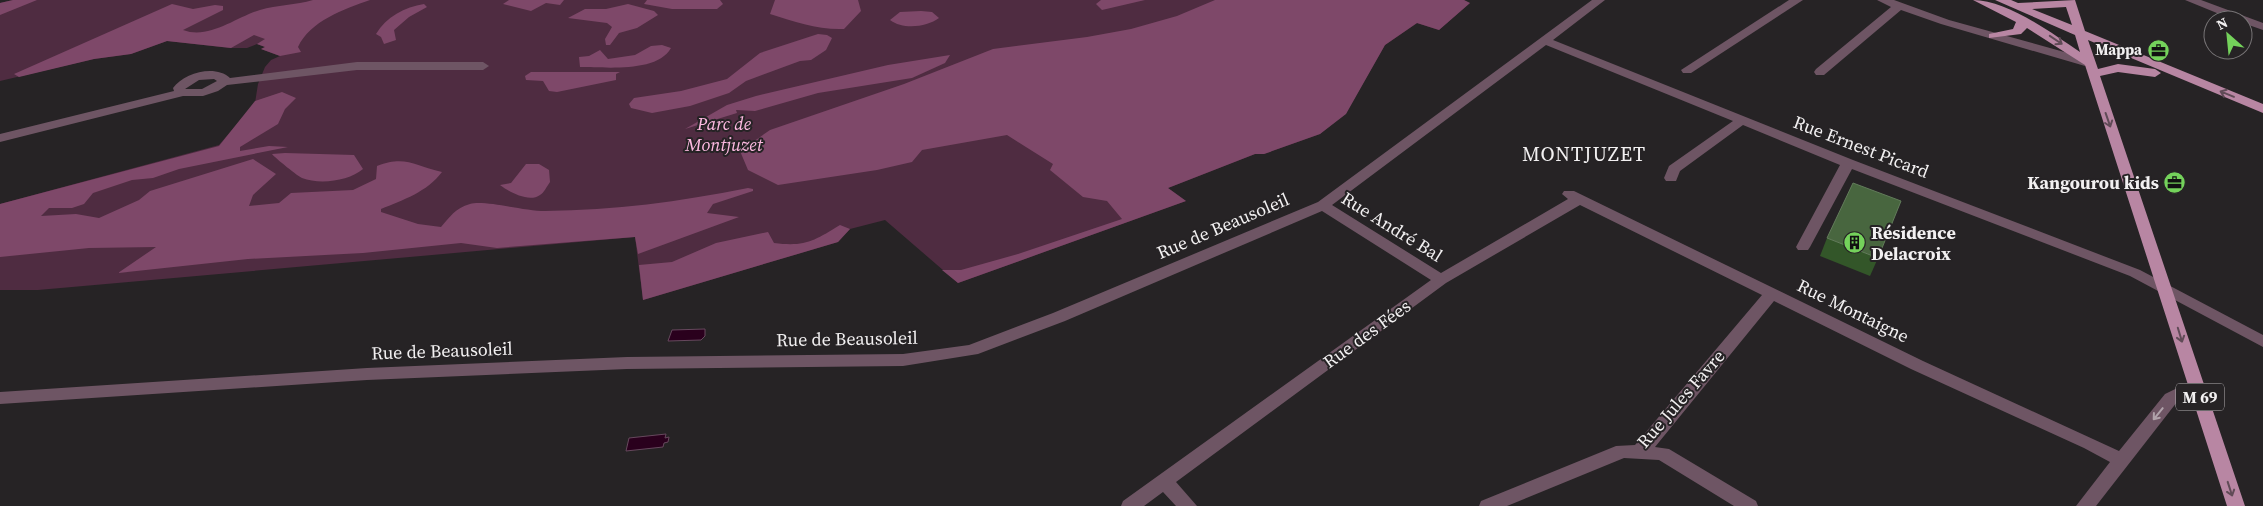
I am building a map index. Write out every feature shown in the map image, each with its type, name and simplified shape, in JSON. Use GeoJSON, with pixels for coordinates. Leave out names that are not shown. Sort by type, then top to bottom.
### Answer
{"type":"FeatureCollection","features":[{"type":"Feature","properties":{"kind":"main road"},"geometry":{"type":"LineString","coordinates":[[1979,0],[2022,19],[2091,68],[2129,68],[2190,80]]}},
{"type":"Feature","properties":{"kind":"main road"},"geometry":{"type":"LineString","coordinates":[[2005,2],[2038,6],[2070,2],[2091,68]]}},
{"type":"Feature","properties":{"kind":"main road"},"geometry":{"type":"LineString","coordinates":[[2005,2],[2263,109]]}},
{"type":"Feature","properties":{"kind":"main road"},"geometry":{"type":"LineString","coordinates":[[1992,36],[2017,32],[2022,27],[2022,19]]}},
{"type":"Feature","properties":{"kind":"main road","name":"M 69"},"geometry":{"type":"LineString","coordinates":[[2091,68],[2236,506]]}},
{"type":"Feature","properties":{"kind":"street","name":"Rue de Beausoleil"},"geometry":{"type":"LineString","coordinates":[[0,398],[367,374],[627,363],[903,360],[948,354],[1005,339],[1323,206],[1599,0]]}},
{"type":"Feature","properties":{"kind":"street"},"geometry":{"type":"LineString","coordinates":[[1687,70],[1798,0]]}},
{"type":"Feature","properties":{"kind":"street"},"geometry":{"type":"LineString","coordinates":[[1883,0],[1945,22],[2091,68]]}},
{"type":"Feature","properties":{"kind":"street"},"geometry":{"type":"LineString","coordinates":[[2191,0],[2263,27]]}},
{"type":"Feature","properties":{"kind":"street"},"geometry":{"type":"LineString","coordinates":[[1820,72],[1899,6]]}},
{"type":"Feature","properties":{"kind":"street","name":"Rue Ernest Picard"},"geometry":{"type":"LineString","coordinates":[[1544,40],[1741,121],[2130,271],[2263,342]]}},
{"type":"Feature","properties":{"kind":"street"},"geometry":{"type":"LineString","coordinates":[[0,138],[183,92],[179,88],[182,84],[198,77],[221,76],[224,78],[223,82],[357,66],[483,66]]}},
{"type":"Feature","properties":{"kind":"street"},"geometry":{"type":"LineString","coordinates":[[1671,178],[1674,169],[1741,121]]}},
{"type":"Feature","properties":{"kind":"street"},"geometry":{"type":"LineString","coordinates":[[1803,247],[1848,163]]}},
{"type":"Feature","properties":{"kind":"street","name":"Rue des Fées"},"geometry":{"type":"LineString","coordinates":[[1130,506],[1441,280],[1574,197]]}},
{"type":"Feature","properties":{"kind":"street","name":"Rue Montaigne"},"geometry":{"type":"LineString","coordinates":[[1574,197],[1917,365],[2090,443],[2121,460]]}},
{"type":"Feature","properties":{"kind":"street","name":"Rue André Bal"},"geometry":{"type":"LineString","coordinates":[[1323,206],[1441,280]]}},
{"type":"Feature","properties":{"kind":"street","name":"Rue Jules Favre"},"geometry":{"type":"LineString","coordinates":[[1488,506],[1622,451],[1640,452],[1772,294]]}},
{"type":"Feature","properties":{"kind":"street"},"geometry":{"type":"LineString","coordinates":[[2085,506],[2171,398],[2196,385]]}},
{"type":"Feature","properties":{"kind":"street"},"geometry":{"type":"LineString","coordinates":[[1640,452],[1663,454],[1749,506]]}},
{"type":"Feature","properties":{"kind":"street"},"geometry":{"type":"LineString","coordinates":[[1164,481],[1188,506]]}},
{"type":"Feature","properties":{"kind":"green space","name":"Parc de Montjuzet"},"geometry":{"type":"Polygon","coordinates":[[[13,0],[1464,0],[1470,3],[1439,30],[1417,23],[1385,45],[1346,113],[1320,134],[1264,154],[1255,154],[1168,188],[1186,201],[958,283],[885,220],[850,229],[838,242],[643,300],[635,237],[38,290],[0,290],[0,204],[219,145],[255,103],[258,84],[265,67],[271,60],[280,56],[261,49],[265,47],[257,44],[247,48],[231,48],[167,41],[131,54],[94,59],[0,81],[0,3],[13,0]]]}},
{"type":"Feature","properties":{"kind":"shaded area"},"geometry":{"type":"Polygon","coordinates":[[[13,0],[37,0],[0,15],[0,3],[13,0]]]}},
{"type":"Feature","properties":{"kind":"shaded area"},"geometry":{"type":"Polygon","coordinates":[[[313,0],[370,0],[349,7],[319,23],[303,38],[298,47],[301,52],[280,56],[261,49],[265,47],[257,44],[265,39],[254,35],[231,48],[167,41],[131,54],[94,59],[19,77],[14,74],[172,4],[193,9],[215,5],[223,6],[223,10],[183,30],[203,32],[260,10],[313,0]]]}},
{"type":"Feature","properties":{"kind":"shaded area"},"geometry":{"type":"Polygon","coordinates":[[[509,0],[564,0],[560,5],[546,3],[531,11],[503,4],[509,0]]]}},
{"type":"Feature","properties":{"kind":"shaded area"},"geometry":{"type":"Polygon","coordinates":[[[647,0],[720,0],[723,4],[717,9],[672,9],[644,4],[647,0]]]}},
{"type":"Feature","properties":{"kind":"shaded area"},"geometry":{"type":"Polygon","coordinates":[[[775,0],[858,0],[861,11],[844,29],[825,28],[807,25],[770,14],[775,0]]]}},
{"type":"Feature","properties":{"kind":"shaded area"},"geometry":{"type":"Polygon","coordinates":[[[1101,0],[1145,0],[1102,10],[1096,4],[1101,0]]]}},
{"type":"Feature","properties":{"kind":"shaded area"},"geometry":{"type":"Polygon","coordinates":[[[1215,0],[1464,0],[1470,3],[1439,30],[1417,23],[1385,45],[1346,114],[1320,134],[1264,154],[1255,154],[1168,188],[1186,201],[958,283],[942,270],[961,270],[1018,254],[1122,219],[1107,201],[1083,197],[1050,170],[1053,164],[1007,135],[922,150],[912,162],[877,170],[778,185],[748,170],[740,151],[770,130],[904,84],[993,49],[1087,37],[1131,29],[1177,16],[1215,0]]]}},
{"type":"Feature","properties":{"kind":"shaded area"},"geometry":{"type":"Polygon","coordinates":[[[424,4],[427,7],[409,17],[394,30],[396,40],[384,44],[381,37],[376,34],[385,23],[397,14],[424,4]]]}},
{"type":"Feature","properties":{"kind":"shaded area"},"geometry":{"type":"Polygon","coordinates":[[[628,4],[654,11],[658,15],[637,28],[619,33],[610,45],[606,45],[605,39],[612,27],[607,23],[568,18],[585,9],[606,9],[628,4]]]}},
{"type":"Feature","properties":{"kind":"shaded area"},"geometry":{"type":"Polygon","coordinates":[[[900,12],[932,12],[939,18],[928,24],[915,26],[901,25],[890,20],[900,12]]]}},
{"type":"Feature","properties":{"kind":"shaded area"},"geometry":{"type":"Polygon","coordinates":[[[818,34],[827,35],[832,38],[826,50],[811,60],[800,61],[746,81],[729,93],[690,106],[652,113],[631,108],[629,104],[634,98],[681,91],[727,79],[760,53],[818,34]]]}},
{"type":"Feature","properties":{"kind":"shaded area"},"geometry":{"type":"Polygon","coordinates":[[[662,45],[671,48],[664,56],[654,62],[643,65],[616,68],[580,67],[579,57],[589,56],[600,50],[608,59],[635,55],[651,46],[662,45]]]}},
{"type":"Feature","properties":{"kind":"shaded area"},"geometry":{"type":"Polygon","coordinates":[[[950,55],[945,63],[912,78],[818,93],[755,111],[736,110],[737,113],[685,129],[727,105],[756,96],[888,65],[950,55]]]}},
{"type":"Feature","properties":{"kind":"shaded area"},"geometry":{"type":"Polygon","coordinates":[[[531,72],[620,72],[616,74],[616,80],[557,92],[549,91],[543,81],[526,80],[525,76],[531,72]]]}},
{"type":"Feature","properties":{"kind":"shaded area"},"geometry":{"type":"Polygon","coordinates":[[[282,92],[296,98],[285,109],[278,124],[240,147],[240,151],[269,146],[288,147],[179,169],[153,178],[132,180],[93,193],[84,204],[72,208],[49,208],[41,216],[76,214],[99,218],[139,200],[150,191],[253,159],[276,174],[253,195],[249,206],[279,203],[291,193],[353,190],[376,179],[377,166],[395,161],[403,161],[442,172],[422,190],[381,209],[381,212],[418,224],[441,227],[457,210],[477,203],[536,211],[597,209],[647,204],[748,188],[753,189],[753,191],[713,204],[707,213],[739,217],[638,254],[635,237],[497,248],[461,243],[363,253],[248,259],[118,273],[156,247],[89,248],[0,257],[0,204],[219,146],[255,101],[282,92]]]}},
{"type":"Feature","properties":{"kind":"shaded area"},"geometry":{"type":"Polygon","coordinates":[[[272,154],[354,155],[363,169],[334,181],[309,180],[296,174],[272,154]]]}},
{"type":"Feature","properties":{"kind":"shaded area"},"geometry":{"type":"Polygon","coordinates":[[[526,164],[539,164],[549,170],[550,182],[543,193],[530,198],[519,196],[500,185],[511,183],[526,164]]]}},
{"type":"Feature","properties":{"kind":"shaded area"},"geometry":{"type":"Polygon","coordinates":[[[840,225],[850,229],[838,242],[643,300],[639,265],[672,262],[716,243],[768,232],[774,243],[794,244],[809,242],[840,225]]]}},
{"type":"Feature","properties":{"kind":"shaded area"},"geometry":{"type":"Polygon","coordinates":[[[705,329],[705,336],[701,340],[668,341],[672,330],[705,329]]]}},
{"type":"Feature","properties":{"kind":"shaded area"},"geometry":{"type":"Polygon","coordinates":[[[666,434],[665,438],[669,437],[668,442],[664,443],[663,447],[626,451],[629,438],[666,434]]]}},
{"type":"Feature","properties":{"kind":"building","name":"Résidence Delacroix"},"geometry":{"type":"Polygon","coordinates":[[[1853,183],[1901,201],[1878,258],[1827,238],[1853,183]]]}},
{"type":"Feature","properties":{"kind":"place","name":"Mappa"},"geometry":{"type":"Point","coordinates":[2158,50]}},
{"type":"Feature","properties":{"kind":"place","name":"Kangourou kids"},"geometry":{"type":"Point","coordinates":[2175,183]}},
{"type":"Feature","properties":{"kind":"place","name":"Résidence Delacroix"},"geometry":{"type":"Point","coordinates":[1855,243]}},
{"type":"Feature","properties":{"kind":"district","name":"MONTJUZET"},"geometry":{"type":"Point","coordinates":[1584,154]}}]}
